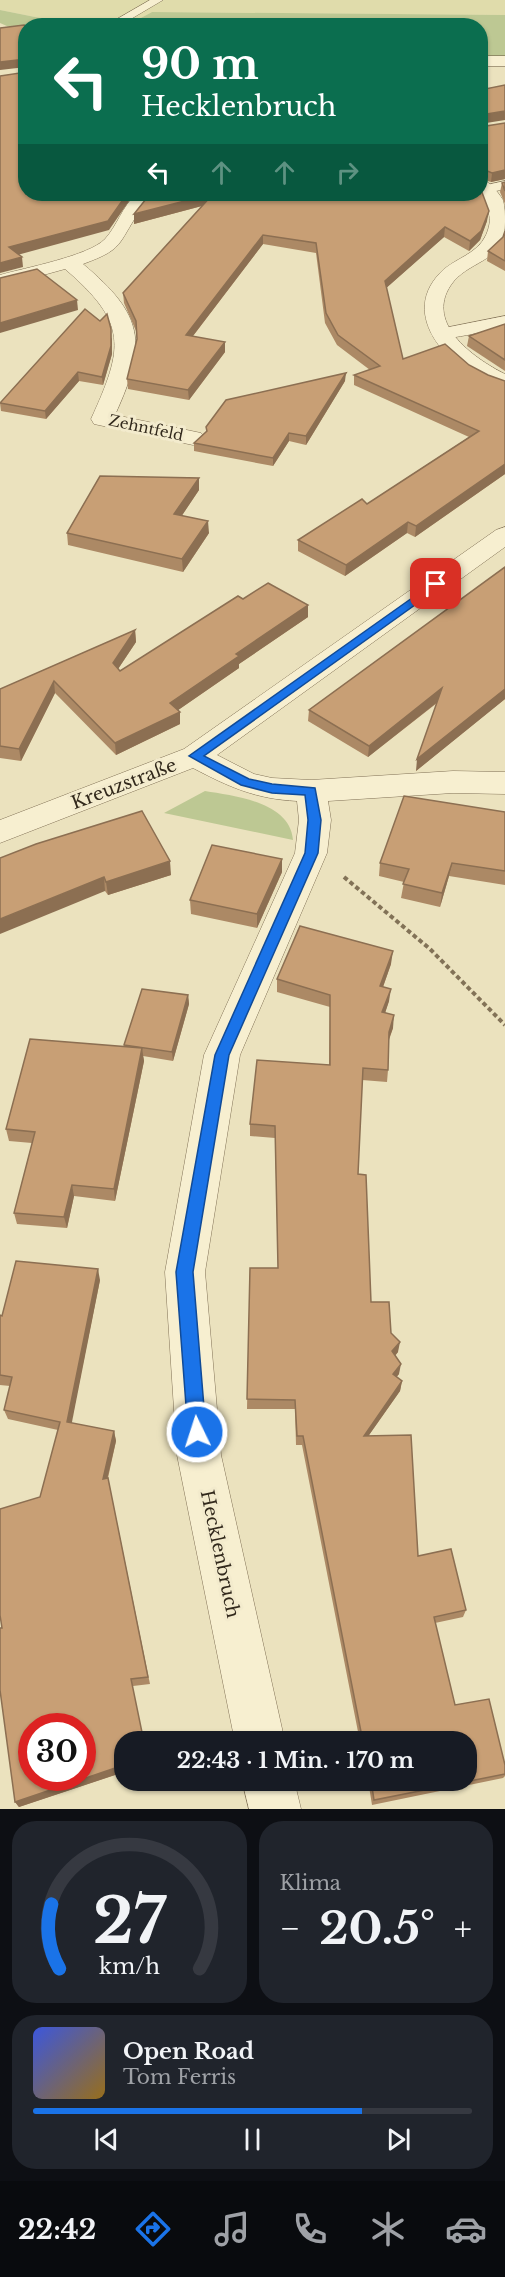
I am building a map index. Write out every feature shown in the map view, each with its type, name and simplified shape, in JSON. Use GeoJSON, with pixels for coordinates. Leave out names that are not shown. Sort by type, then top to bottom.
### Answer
{"type":"FeatureCollection","features":[{"type":"Feature","properties":{"kind":"street"},"geometry":{"type":"LineString","coordinates":[[488,61],[505,61]]}},
{"type":"Feature","properties":{"kind":"street"},"geometry":{"type":"LineString","coordinates":[[491,186],[502,211],[499,243],[446,278],[438,292],[433,313],[439,334],[463,358],[505,383]]}},
{"type":"Feature","properties":{"kind":"street"},"geometry":{"type":"LineString","coordinates":[[0,281],[69,262],[112,243],[133,207],[139,201]]}},
{"type":"Feature","properties":{"kind":"street","name":"Zehntfeld"},"geometry":{"type":"LineString","coordinates":[[69,262],[107,294],[122,320],[126,336],[127,353],[119,384],[102,419],[193,438]]}},
{"type":"Feature","properties":{"kind":"street","name":"Kreuzstraße"},"geometry":{"type":"LineString","coordinates":[[0,832],[195,756],[505,535]]}},
{"type":"Feature","properties":{"kind":"street"},"geometry":{"type":"LineString","coordinates":[[195,756],[245,782],[272,789],[311,791],[453,782],[505,783]]}},
{"type":"Feature","properties":{"kind":"street","name":"Hecklenbruch"},"geometry":{"type":"LineString","coordinates":[[258,1731],[199,1455],[185,1272],[222,1055],[311,853],[315,820],[311,791]]}},
{"type":"Feature","properties":{"kind":"street"},"geometry":{"type":"LineString","coordinates":[[270,1791],[274,1809]]}},
{"type":"Feature","properties":{"kind":"lane"},"geometry":{"type":"LineString","coordinates":[[125,18],[158,0]]}},
{"type":"Feature","properties":{"kind":"lane"},"geometry":{"type":"LineString","coordinates":[[439,334],[505,321]]}},
{"type":"Feature","properties":{"kind":"path"},"geometry":{"type":"LineString","coordinates":[[311,853],[331,866],[430,949],[505,1024]]}},
{"type":"Feature","properties":{"kind":"shaded area"},"geometry":{"type":"Polygon","coordinates":[[[0,0],[505,0],[505,15],[152,12],[141,18],[40,18],[0,10],[0,0]]]}},
{"type":"Feature","properties":{"kind":"green space"},"geometry":{"type":"Polygon","coordinates":[[[0,10],[40,18],[18,18],[18,31],[0,23],[0,10]]]}},
{"type":"Feature","properties":{"kind":"green space"},"geometry":{"type":"Polygon","coordinates":[[[152,12],[505,15],[505,56],[488,56],[488,18],[141,18],[152,12]]]}},
{"type":"Feature","properties":{"kind":"green space"},"geometry":{"type":"Polygon","coordinates":[[[205,791],[231,795],[272,809],[290,827],[293,840],[164,813],[205,791]]]}},
{"type":"Feature","properties":{"kind":"building"},"geometry":{"type":"Polygon","coordinates":[[[18,26],[18,60],[0,62],[0,28],[18,26]]]}},
{"type":"Feature","properties":{"kind":"building"},"geometry":{"type":"Polygon","coordinates":[[[18,73],[18,201],[122,201],[108,221],[9,247],[22,257],[0,263],[0,76],[18,73]]]}},
{"type":"Feature","properties":{"kind":"building"},"geometry":{"type":"Polygon","coordinates":[[[505,85],[505,111],[488,114],[488,88],[505,85]]]}},
{"type":"Feature","properties":{"kind":"building"},"geometry":{"type":"Polygon","coordinates":[[[505,123],[505,170],[492,173],[488,171],[488,126],[505,123]]]}},
{"type":"Feature","properties":{"kind":"building"},"geometry":{"type":"Polygon","coordinates":[[[144,201],[185,201],[134,214],[144,201]]]}},
{"type":"Feature","properties":{"kind":"building"},"geometry":{"type":"Polygon","coordinates":[[[207,201],[485,201],[489,211],[481,231],[470,241],[445,227],[385,281],[403,359],[445,344],[469,365],[505,381],[505,464],[416,526],[408,522],[346,565],[298,540],[362,499],[367,504],[479,431],[354,375],[380,366],[338,335],[326,313],[316,243],[263,235],[186,335],[225,342],[188,390],[127,379],[137,339],[136,321],[123,293],[207,201]]]}},
{"type":"Feature","properties":{"kind":"building"},"geometry":{"type":"Polygon","coordinates":[[[505,231],[505,261],[488,251],[503,237],[505,231]]]}},
{"type":"Feature","properties":{"kind":"building"},"geometry":{"type":"Polygon","coordinates":[[[37,269],[77,300],[0,323],[0,278],[37,269]]]}},
{"type":"Feature","properties":{"kind":"building"},"geometry":{"type":"Polygon","coordinates":[[[85,309],[100,321],[107,314],[111,329],[111,346],[102,377],[78,372],[45,411],[0,403],[85,309]]]}},
{"type":"Feature","properties":{"kind":"building"},"geometry":{"type":"Polygon","coordinates":[[[505,324],[505,360],[469,336],[505,324]]]}},
{"type":"Feature","properties":{"kind":"building"},"geometry":{"type":"Polygon","coordinates":[[[346,373],[306,436],[289,433],[273,458],[194,443],[207,431],[206,427],[226,400],[346,373]]]}},
{"type":"Feature","properties":{"kind":"building"},"geometry":{"type":"Polygon","coordinates":[[[100,476],[199,478],[174,514],[208,521],[182,559],[67,533],[100,476]]]}},
{"type":"Feature","properties":{"kind":"building"},"geometry":{"type":"Polygon","coordinates":[[[505,567],[505,689],[417,759],[442,688],[369,746],[309,710],[505,567]]]}},
{"type":"Feature","properties":{"kind":"building"},"geometry":{"type":"Polygon","coordinates":[[[268,583],[308,605],[170,703],[180,712],[115,743],[54,681],[19,749],[0,746],[0,689],[135,630],[113,663],[120,671],[238,596],[243,599],[268,583]]]}},
{"type":"Feature","properties":{"kind":"building"},"geometry":{"type":"Polygon","coordinates":[[[404,796],[505,812],[505,871],[452,863],[442,893],[403,884],[409,869],[380,863],[404,796]]]}},
{"type":"Feature","properties":{"kind":"building"},"geometry":{"type":"Polygon","coordinates":[[[142,811],[170,861],[106,882],[104,877],[0,919],[0,858],[36,844],[142,811]]]}},
{"type":"Feature","properties":{"kind":"building"},"geometry":{"type":"Polygon","coordinates":[[[212,845],[282,859],[257,914],[190,900],[212,845]]]}},
{"type":"Feature","properties":{"kind":"building"},"geometry":{"type":"Polygon","coordinates":[[[300,926],[393,951],[380,986],[391,989],[382,1012],[394,1015],[389,1032],[388,1070],[363,1068],[358,1174],[366,1175],[371,1302],[389,1302],[391,1333],[400,1342],[392,1351],[401,1364],[393,1374],[402,1381],[364,1436],[411,1435],[418,1556],[451,1549],[466,1610],[434,1617],[455,1705],[489,1699],[505,1765],[505,1774],[477,1780],[477,1731],[361,1731],[303,1436],[297,1436],[295,1400],[247,1399],[250,1268],[278,1268],[275,1126],[250,1124],[257,1060],[330,1065],[330,995],[277,979],[300,926]]]}},
{"type":"Feature","properties":{"kind":"building"},"geometry":{"type":"Polygon","coordinates":[[[142,989],[188,995],[172,1052],[124,1045],[142,989]]]}},
{"type":"Feature","properties":{"kind":"building"},"geometry":{"type":"Polygon","coordinates":[[[30,1039],[142,1048],[114,1189],[72,1185],[64,1217],[14,1213],[35,1132],[6,1129],[30,1039]]]}},
{"type":"Feature","properties":{"kind":"building"},"geometry":{"type":"Polygon","coordinates":[[[16,1261],[98,1269],[67,1422],[114,1431],[103,1479],[108,1478],[148,1677],[131,1679],[142,1731],[114,1731],[114,1768],[96,1775],[96,1713],[18,1713],[18,1791],[47,1791],[15,1802],[0,1690],[0,1628],[2,1628],[0,1509],[40,1497],[60,1422],[4,1410],[12,1377],[0,1375],[0,1315],[2,1316],[16,1261]]]}},
{"type":"Feature","properties":{"kind":"building"},"geometry":{"type":"Polygon","coordinates":[[[373,1791],[419,1791],[374,1800],[373,1791]]]}},
{"type":"Feature","properties":{"kind":"route"},"geometry":{"type":"LineString","coordinates":[[197,1432],[185,1272],[222,1055],[311,853],[315,820],[311,791],[272,789],[245,782],[195,756],[436,584]]}}]}
